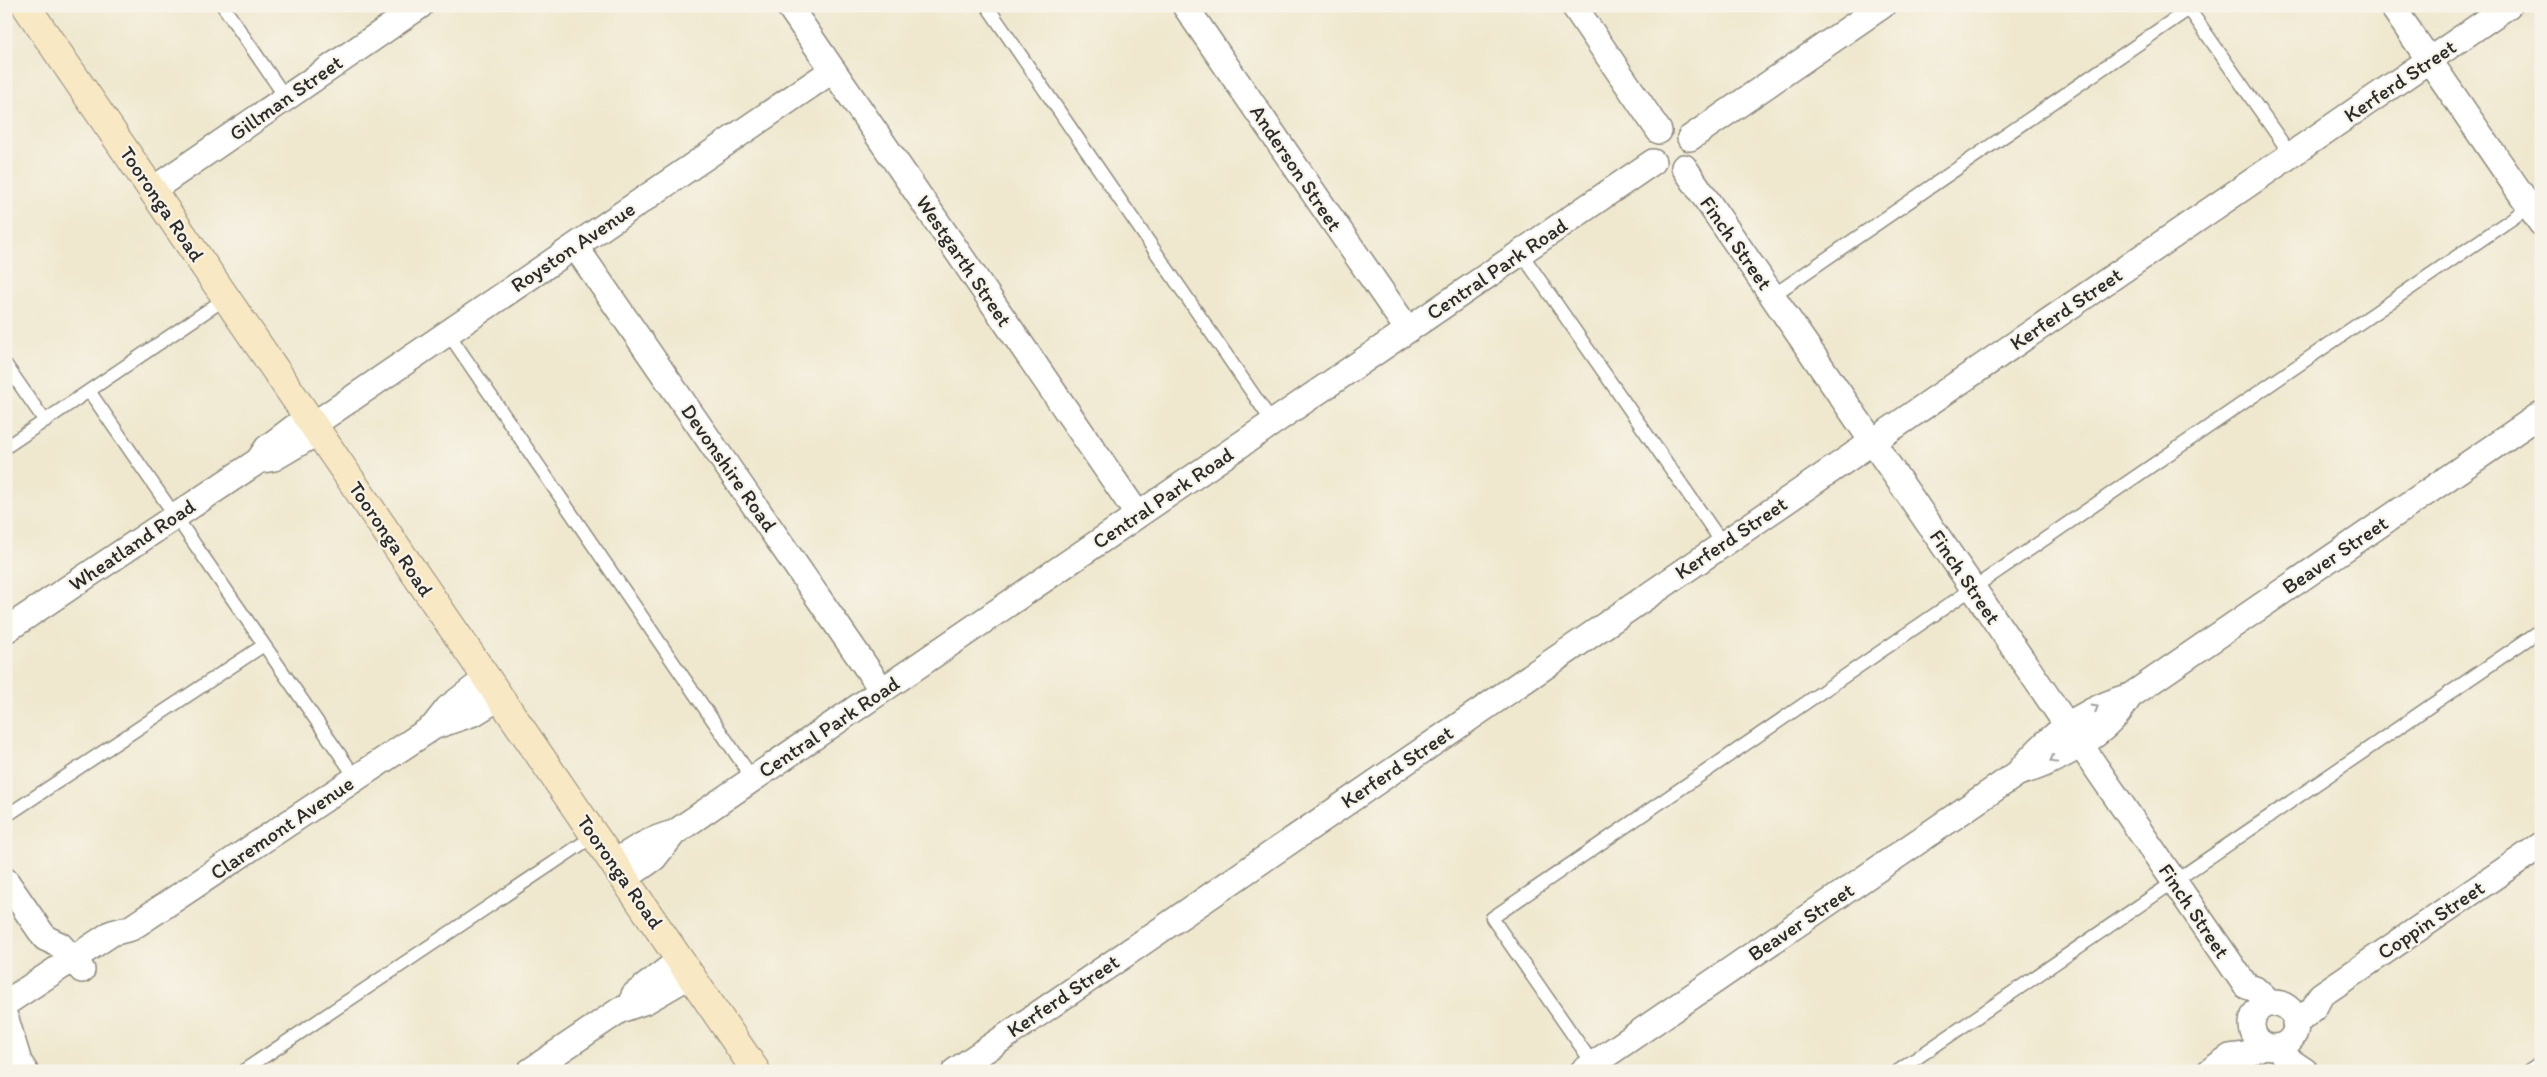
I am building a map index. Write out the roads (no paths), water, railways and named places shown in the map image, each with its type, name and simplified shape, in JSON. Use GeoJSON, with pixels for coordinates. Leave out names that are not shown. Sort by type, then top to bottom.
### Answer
{"type":"FeatureCollection","features":[{"type":"Feature","properties":{"kind":"main road","name":"Tooronga Road"},"geometry":{"type":"LineString","coordinates":[[26,6],[756,1071]]}},
{"type":"Feature","properties":{"kind":"street","name":"Westgarth Street"},"geometry":{"type":"LineString","coordinates":[[789,6],[1138,515]]}},
{"type":"Feature","properties":{"kind":"street","name":"Anderson Street"},"geometry":{"type":"LineString","coordinates":[[1185,6],[1408,330]]}},
{"type":"Feature","properties":{"kind":"street"},"geometry":{"type":"LineString","coordinates":[[1574,6],[1659,131]]}},
{"type":"Feature","properties":{"kind":"street"},"geometry":{"type":"LineString","coordinates":[[1690,138],[1882,6]]}},
{"type":"Feature","properties":{"kind":"street"},"geometry":{"type":"LineString","coordinates":[[2392,6],[2535,215]]}},
{"type":"Feature","properties":{"kind":"street","name":"Kerferd Street"},"geometry":{"type":"LineString","coordinates":[[955,1071],[2508,6]]}},
{"type":"Feature","properties":{"kind":"street","name":"Gillman Street"},"geometry":{"type":"LineString","coordinates":[[152,190],[415,7]]}},
{"type":"Feature","properties":{"kind":"street","name":"Royston Avenue"},"geometry":{"type":"LineString","coordinates":[[313,425],[833,70]]}},
{"type":"Feature","properties":{"kind":"street"},"geometry":{"type":"LineString","coordinates":[[1676,128],[1690,138],[1693,154],[1684,167],[1667,172],[1653,162],[1650,145],[1659,131],[1676,128]]}},
{"type":"Feature","properties":{"kind":"street","name":"Central Park Road"},"geometry":{"type":"LineString","coordinates":[[619,871],[654,858],[674,833],[1653,162]]}},
{"type":"Feature","properties":{"kind":"street","name":"Finch Street"},"geometry":{"type":"LineString","coordinates":[[1684,167],[2246,986],[2255,989],[2290,1061],[2305,1070]]}},
{"type":"Feature","properties":{"kind":"street","name":"Devonshire Road"},"geometry":{"type":"LineString","coordinates":[[576,246],[882,690]]}},
{"type":"Feature","properties":{"kind":"street","name":"Beaver Street"},"geometry":{"type":"LineString","coordinates":[[1588,1067],[2018,773],[2035,751],[2074,735],[2103,704],[2130,696],[2541,414]]}},
{"type":"Feature","properties":{"kind":"street","name":"Wheatland Road"},"geometry":{"type":"LineString","coordinates":[[6,630],[258,461],[274,458],[313,425]]}},
{"type":"Feature","properties":{"kind":"street","name":"Claremont Avenue"},"geometry":{"type":"LineString","coordinates":[[6,1019],[55,979],[78,964],[112,933],[131,928],[433,727],[474,713],[493,688]]}},
{"type":"Feature","properties":{"kind":"street","name":"Coppin Street"},"geometry":{"type":"LineString","coordinates":[[2220,1064],[2246,1055],[2274,1025],[2314,1008],[2321,995],[2541,845]]}},
{"type":"Feature","properties":{"kind":"street"},"geometry":{"type":"LineString","coordinates":[[6,881],[45,938],[55,979]]}},
{"type":"Feature","properties":{"kind":"street"},"geometry":{"type":"LineString","coordinates":[[45,938],[60,946],[78,964]]}},
{"type":"Feature","properties":{"kind":"street"},"geometry":{"type":"LineString","coordinates":[[530,1071],[620,1010],[646,1001],[686,967]]}},
{"type":"Feature","properties":{"kind":"street","name":"Claremont Avenue"},"geometry":{"type":"LineString","coordinates":[[6,1003],[55,979]]}},
{"type":"Feature","properties":{"kind":"street"},"geometry":{"type":"LineString","coordinates":[[6,1019],[17,1062]]}},
{"type":"Feature","properties":{"kind":"lane"},"geometry":{"type":"LineString","coordinates":[[223,6],[286,98]]}},
{"type":"Feature","properties":{"kind":"lane"},"geometry":{"type":"LineString","coordinates":[[987,6],[1273,423]]}},
{"type":"Feature","properties":{"kind":"lane"},"geometry":{"type":"LineString","coordinates":[[1772,296],[2189,9],[2291,155]]}},
{"type":"Feature","properties":{"kind":"lane"},"geometry":{"type":"LineString","coordinates":[[1588,1067],[1492,918],[1973,588],[2535,215]]}},
{"type":"Feature","properties":{"kind":"lane"},"geometry":{"type":"LineString","coordinates":[[1521,253],[1723,544]]}},
{"type":"Feature","properties":{"kind":"lane"},"geometry":{"type":"LineString","coordinates":[[6,447],[226,298]]}},
{"type":"Feature","properties":{"kind":"lane"},"geometry":{"type":"LineString","coordinates":[[448,333],[752,780]]}},
{"type":"Feature","properties":{"kind":"lane"},"geometry":{"type":"LineString","coordinates":[[6,365],[44,421]]}},
{"type":"Feature","properties":{"kind":"lane"},"geometry":{"type":"LineString","coordinates":[[89,391],[356,778]]}},
{"type":"Feature","properties":{"kind":"lane"},"geometry":{"type":"LineString","coordinates":[[1898,1071],[2541,630]]}},
{"type":"Feature","properties":{"kind":"lane"},"geometry":{"type":"LineString","coordinates":[[6,816],[264,645]]}},
{"type":"Feature","properties":{"kind":"lane"},"geometry":{"type":"LineString","coordinates":[[243,1071],[595,835]]}},
{"type":"Feature","properties":{"kind":"lane"},"geometry":{"type":"LineString","coordinates":[[2529,1071],[2541,1063]]}}]}
